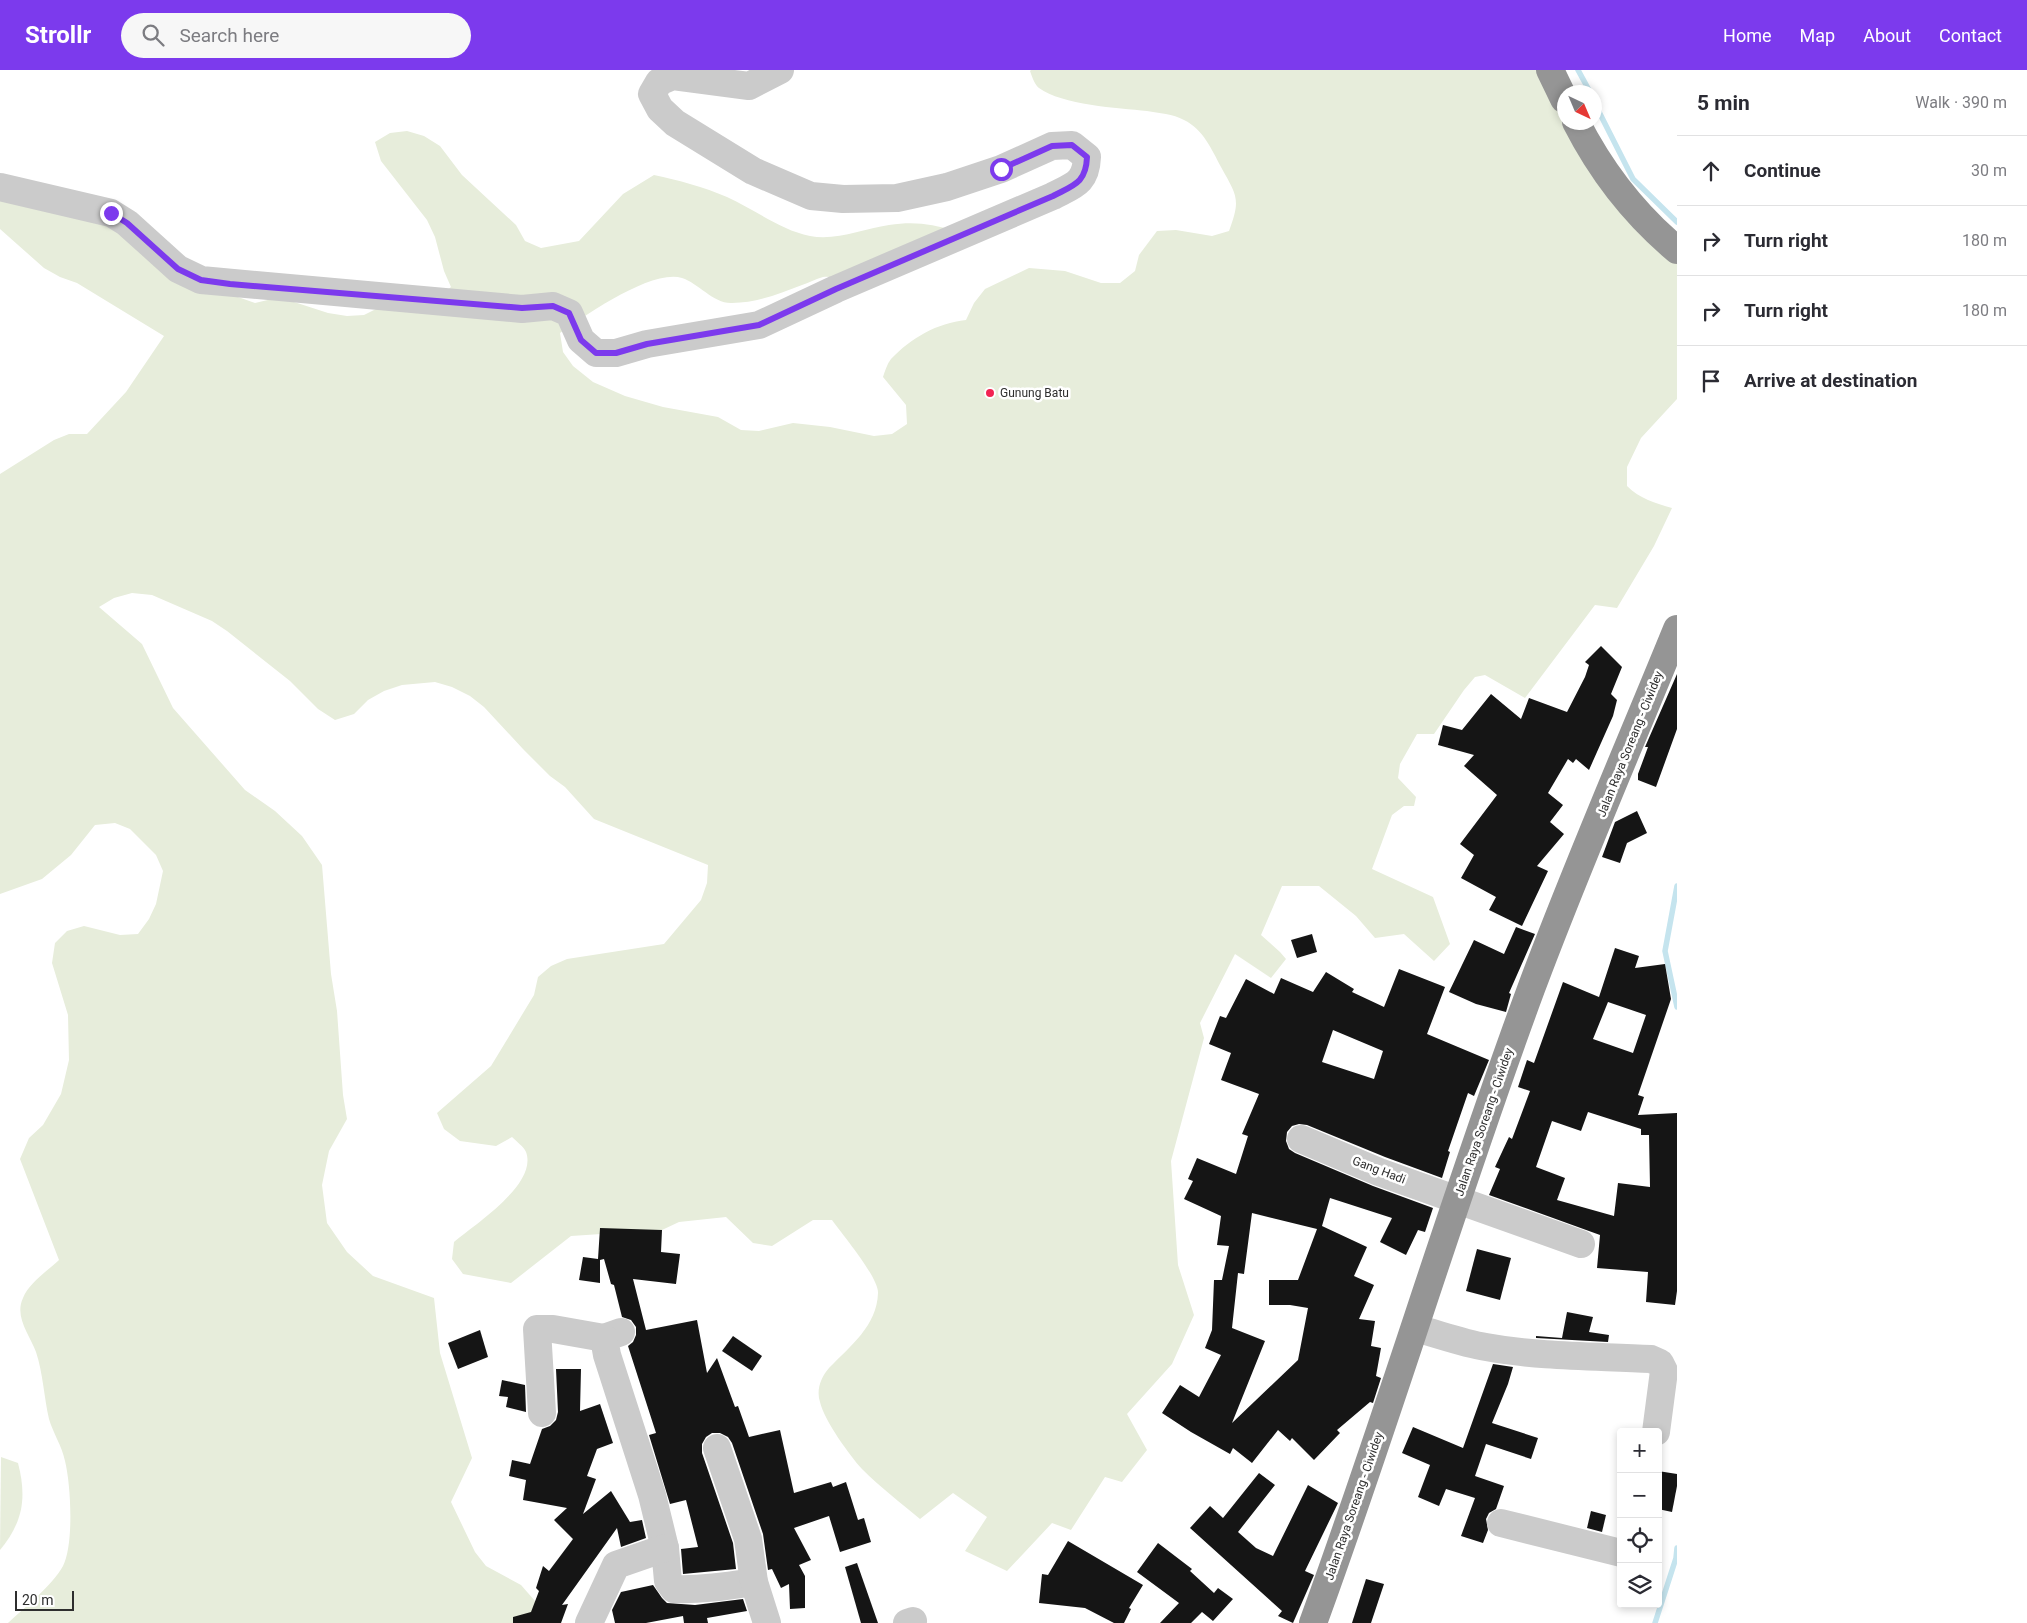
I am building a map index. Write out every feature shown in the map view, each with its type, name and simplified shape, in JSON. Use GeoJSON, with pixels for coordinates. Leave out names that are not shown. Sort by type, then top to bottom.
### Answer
{"type":"FeatureCollection","features":[{"type":"Feature","properties":{"kind":"highway"},"geometry":{"type":"LineString","coordinates":[[1550,70],[1557,85]]}},
{"type":"Feature","properties":{"kind":"highway"},"geometry":{"type":"LineString","coordinates":[[1580,130],[1599,164],[1628,201],[1677,250]]}},
{"type":"Feature","properties":{"kind":"highway","name":"Jalan Raya Soreang - Ciwidey"},"geometry":{"type":"LineString","coordinates":[[1313,1623],[1535,980],[1578,869],[1677,629]]}},
{"type":"Feature","properties":{"kind":"street"},"geometry":{"type":"LineString","coordinates":[[685,70],[749,86]]}},
{"type":"Feature","properties":{"kind":"street"},"geometry":{"type":"LineString","coordinates":[[0,187],[111,213],[127,223],[178,269],[201,280],[240,285],[522,308],[553,306],[569,313],[581,340],[596,353],[616,353],[647,344],[759,325],[836,289],[1053,196],[1076,184],[1086,172],[1087,157],[1072,145],[1052,146],[1001,169],[947,187],[898,198],[844,199],[811,196],[753,171],[675,123],[660,109],[652,94],[660,82],[673,76],[749,86],[780,70]]}},
{"type":"Feature","properties":{"kind":"street","name":"Gang Hadi"},"geometry":{"type":"LineString","coordinates":[[1300,1139],[1379,1172],[1580,1244]]}},
{"type":"Feature","properties":{"kind":"street"},"geometry":{"type":"LineString","coordinates":[[1415,1328],[1485,1347],[1522,1352],[1548,1355],[1651,1359],[1660,1363],[1664,1371],[1657,1428]]}},
{"type":"Feature","properties":{"kind":"street"},"geometry":{"type":"LineString","coordinates":[[542,1413],[537,1329],[612,1335],[607,1354],[652,1495],[665,1548],[668,1581],[674,1588],[718,1588],[754,1582]]}},
{"type":"Feature","properties":{"kind":"street"},"geometry":{"type":"LineString","coordinates":[[717,1448],[748,1539],[754,1582],[767,1623]]}},
{"type":"Feature","properties":{"kind":"street"},"geometry":{"type":"LineString","coordinates":[[1501,1523],[1617,1552]]}},
{"type":"Feature","properties":{"kind":"street"},"geometry":{"type":"LineString","coordinates":[[589,1623],[616,1565],[665,1548]]}},
{"type":"Feature","properties":{"kind":"green space"},"geometry":{"type":"Polygon","coordinates":[[[1542,70],[1557,100],[1557,130],[1569,130],[1616,207],[1666,246],[1677,252],[1677,399],[1641,438],[1627,467],[1627,486],[1642,497],[1672,508],[1654,546],[1617,608],[1595,605],[1525,698],[1485,675],[1475,677],[1434,734],[1417,734],[1400,764],[1398,778],[1416,797],[1414,806],[1404,806],[1392,815],[1372,869],[1433,897],[1450,944],[1434,961],[1404,934],[1375,938],[1356,916],[1319,886],[1282,886],[1261,935],[1286,959],[1271,978],[1235,954],[1200,1023],[1204,1038],[1171,1161],[1178,1265],[1194,1315],[1172,1364],[1127,1414],[1147,1450],[1122,1482],[1105,1477],[1071,1530],[1052,1523],[1007,1571],[965,1551],[987,1517],[953,1493],[920,1519],[862,1469],[844,1447],[822,1410],[819,1388],[824,1375],[868,1325],[873,1316],[878,1293],[877,1286],[867,1267],[832,1220],[813,1220],[772,1246],[753,1243],[726,1217],[679,1222],[662,1230],[571,1236],[511,1283],[463,1274],[452,1259],[454,1242],[489,1214],[514,1190],[523,1177],[527,1164],[526,1152],[512,1137],[496,1146],[460,1141],[444,1129],[437,1113],[491,1066],[534,995],[538,977],[551,966],[567,959],[664,944],[701,900],[707,883],[708,865],[594,819],[565,787],[550,776],[484,707],[470,696],[452,687],[435,682],[402,685],[384,691],[368,700],[354,714],[335,720],[318,709],[290,681],[212,621],[152,595],[132,593],[114,598],[99,607],[142,644],[173,708],[245,790],[275,811],[302,836],[322,865],[331,974],[337,1011],[343,1095],[347,1119],[329,1151],[322,1185],[327,1223],[347,1252],[373,1276],[434,1298],[440,1353],[472,1458],[451,1502],[475,1552],[486,1566],[521,1585],[535,1601],[535,1623],[8,1623],[38,1596],[58,1574],[66,1556],[70,1530],[69,1485],[65,1461],[49,1419],[36,1352],[20,1312],[23,1298],[29,1287],[59,1260],[20,1159],[29,1138],[43,1125],[61,1094],[69,1060],[68,1015],[52,963],[55,943],[67,931],[84,926],[120,935],[138,934],[149,919],[156,904],[163,871],[156,855],[130,829],[115,823],[95,825],[71,855],[42,879],[0,894],[0,474],[54,440],[69,434],[87,434],[126,392],[164,336],[77,283],[60,277],[44,268],[0,229],[0,176],[63,190],[204,285],[255,303],[272,299],[291,301],[328,313],[347,316],[364,315],[380,307],[445,292],[451,287],[444,271],[435,237],[427,220],[381,161],[375,142],[390,133],[407,131],[424,136],[440,146],[462,175],[516,225],[525,241],[541,248],[579,241],[623,194],[654,175],[718,193],[788,229],[810,236],[840,236],[907,223],[931,225],[956,231],[842,278],[823,277],[759,300],[725,302],[712,297],[682,278],[669,277],[653,280],[601,306],[560,333],[563,352],[573,366],[593,382],[625,396],[663,407],[718,417],[741,430],[759,431],[793,423],[830,427],[874,436],[892,434],[907,424],[906,405],[883,377],[891,359],[907,344],[925,333],[945,324],[966,320],[974,303],[985,289],[1029,268],[1065,271],[1101,283],[1120,283],[1135,271],[1139,255],[1157,231],[1176,230],[1212,236],[1229,231],[1235,212],[1236,198],[1234,192],[1206,140],[1191,124],[1166,114],[1091,105],[1049,94],[1038,87],[1030,71],[1542,70]]]}},
{"type":"Feature","properties":{"kind":"green space"},"geometry":{"type":"Polygon","coordinates":[[[1,1457],[18,1463],[21,1476],[22,1499],[21,1509],[14,1530],[0,1550],[1,1457]]]}},
{"type":"Feature","properties":{"kind":"building"},"geometry":{"type":"Polygon","coordinates":[[[1601,646],[1622,667],[1611,694],[1617,700],[1613,716],[1589,770],[1576,759],[1573,763],[1568,759],[1548,793],[1563,805],[1550,822],[1564,834],[1537,866],[1548,871],[1522,926],[1489,910],[1496,897],[1461,878],[1474,855],[1460,844],[1497,795],[1464,766],[1474,755],[1438,745],[1443,725],[1462,730],[1491,694],[1521,719],[1529,698],[1567,712],[1585,677],[1589,665],[1585,662],[1601,646]]]}},
{"type":"Feature","properties":{"kind":"building"},"geometry":{"type":"Polygon","coordinates":[[[1677,674],[1677,729],[1656,787],[1638,780],[1638,774],[1648,747],[1645,747],[1677,674]]]}},
{"type":"Feature","properties":{"kind":"building"},"geometry":{"type":"Polygon","coordinates":[[[1637,811],[1647,833],[1627,843],[1620,863],[1602,857],[1615,822],[1637,811]]]}},
{"type":"Feature","properties":{"kind":"building"},"geometry":{"type":"Polygon","coordinates":[[[1516,927],[1535,934],[1509,993],[1511,994],[1506,1012],[1476,1004],[1449,992],[1474,940],[1504,954],[1516,927]]]}},
{"type":"Feature","properties":{"kind":"building"},"geometry":{"type":"Polygon","coordinates":[[[1312,934],[1317,952],[1297,958],[1291,940],[1312,934]]]}},
{"type":"Feature","properties":{"kind":"building"},"geometry":{"type":"Polygon","coordinates":[[[1615,948],[1639,956],[1635,968],[1665,964],[1671,999],[1638,1095],[1644,1097],[1638,1115],[1677,1113],[1677,1291],[1675,1305],[1646,1302],[1648,1272],[1597,1268],[1600,1235],[1489,1195],[1500,1169],[1495,1167],[1509,1137],[1512,1139],[1530,1091],[1518,1087],[1527,1060],[1534,1063],[1563,982],[1599,997],[1615,948]],[[1608,1002],[1593,1039],[1633,1053],[1646,1015],[1608,1002]],[[1588,1112],[1581,1131],[1552,1121],[1536,1167],[1565,1178],[1557,1200],[1614,1216],[1618,1183],[1650,1187],[1649,1135],[1641,1135],[1641,1129],[1588,1112]]]}},
{"type":"Feature","properties":{"kind":"building"},"geometry":{"type":"Polygon","coordinates":[[[1399,969],[1445,987],[1427,1034],[1489,1060],[1474,1096],[1468,1093],[1448,1151],[1450,1152],[1442,1178],[1307,1125],[1299,1124],[1292,1126],[1287,1132],[1286,1141],[1289,1149],[1295,1153],[1373,1186],[1433,1208],[1425,1232],[1418,1230],[1406,1255],[1380,1242],[1392,1218],[1330,1198],[1322,1226],[1367,1247],[1354,1276],[1374,1285],[1359,1319],[1375,1321],[1371,1346],[1381,1348],[1376,1376],[1381,1378],[1373,1403],[1370,1402],[1337,1430],[1340,1433],[1314,1460],[1292,1438],[1290,1441],[1278,1430],[1252,1463],[1233,1448],[1230,1454],[1162,1413],[1180,1385],[1199,1397],[1221,1355],[1205,1348],[1212,1330],[1214,1280],[1222,1280],[1229,1246],[1217,1245],[1221,1216],[1184,1199],[1193,1181],[1188,1179],[1197,1158],[1236,1174],[1248,1136],[1242,1134],[1259,1094],[1221,1080],[1231,1053],[1209,1044],[1220,1016],[1226,1018],[1246,979],[1274,994],[1281,978],[1313,992],[1326,972],[1354,989],[1352,992],[1384,1007],[1399,969]],[[1333,1030],[1322,1062],[1374,1079],[1383,1051],[1333,1030]],[[1252,1213],[1244,1274],[1238,1273],[1232,1328],[1265,1341],[1232,1423],[1298,1360],[1308,1308],[1290,1305],[1269,1305],[1269,1280],[1298,1280],[1317,1229],[1252,1213]]]}},
{"type":"Feature","properties":{"kind":"building"},"geometry":{"type":"Polygon","coordinates":[[[600,1228],[662,1230],[661,1252],[680,1254],[676,1284],[633,1279],[646,1330],[697,1320],[707,1373],[717,1358],[735,1407],[738,1406],[749,1437],[780,1430],[794,1493],[831,1482],[833,1487],[846,1482],[858,1520],[864,1518],[871,1542],[840,1552],[829,1516],[794,1528],[811,1560],[799,1565],[805,1576],[805,1608],[790,1609],[789,1584],[781,1588],[772,1569],[768,1570],[763,1534],[732,1443],[728,1437],[720,1433],[712,1433],[706,1437],[702,1444],[702,1453],[733,1543],[736,1569],[683,1574],[681,1549],[698,1547],[686,1500],[670,1504],[649,1435],[656,1433],[628,1346],[633,1342],[636,1335],[636,1327],[631,1320],[622,1317],[614,1285],[611,1284],[604,1259],[600,1260],[600,1283],[579,1280],[583,1257],[598,1259],[600,1228]]]}},
{"type":"Feature","properties":{"kind":"building"},"geometry":{"type":"Polygon","coordinates":[[[1477,1249],[1511,1258],[1500,1300],[1466,1291],[1477,1249]]]}},
{"type":"Feature","properties":{"kind":"building"},"geometry":{"type":"Polygon","coordinates":[[[1567,1312],[1593,1317],[1589,1332],[1609,1335],[1608,1342],[1536,1338],[1536,1336],[1562,1338],[1567,1312]]]}},
{"type":"Feature","properties":{"kind":"building"},"geometry":{"type":"Polygon","coordinates":[[[480,1330],[488,1357],[458,1369],[448,1343],[480,1330]]]}},
{"type":"Feature","properties":{"kind":"building"},"geometry":{"type":"Polygon","coordinates":[[[733,1336],[762,1356],[752,1371],[722,1351],[733,1336]]]}},
{"type":"Feature","properties":{"kind":"building"},"geometry":{"type":"Polygon","coordinates":[[[1493,1364],[1513,1367],[1492,1423],[1538,1438],[1531,1459],[1486,1444],[1475,1476],[1504,1486],[1496,1509],[1489,1513],[1486,1519],[1488,1530],[1483,1543],[1461,1536],[1475,1498],[1446,1489],[1439,1506],[1418,1497],[1430,1465],[1402,1453],[1413,1427],[1463,1448],[1493,1364]]]}},
{"type":"Feature","properties":{"kind":"building"},"geometry":{"type":"Polygon","coordinates":[[[556,1369],[581,1369],[580,1411],[600,1404],[613,1443],[597,1449],[587,1476],[596,1479],[583,1514],[611,1491],[630,1522],[642,1520],[646,1538],[621,1547],[617,1528],[562,1605],[568,1604],[561,1623],[513,1623],[513,1617],[531,1612],[539,1591],[536,1588],[543,1566],[549,1571],[573,1539],[554,1520],[567,1508],[523,1500],[526,1480],[509,1476],[512,1460],[530,1464],[542,1429],[550,1426],[556,1420],[558,1412],[556,1369]]]}},
{"type":"Feature","properties":{"kind":"building"},"geometry":{"type":"Polygon","coordinates":[[[502,1380],[525,1385],[526,1412],[506,1407],[508,1397],[499,1396],[502,1380]]]}},
{"type":"Feature","properties":{"kind":"building"},"geometry":{"type":"Polygon","coordinates":[[[1662,1472],[1677,1474],[1677,1486],[1672,1512],[1662,1510],[1662,1472]]]}},
{"type":"Feature","properties":{"kind":"building"},"geometry":{"type":"Polygon","coordinates":[[[1259,1473],[1275,1485],[1238,1532],[1256,1548],[1273,1556],[1308,1485],[1338,1503],[1305,1571],[1314,1575],[1293,1623],[1278,1616],[1282,1611],[1190,1528],[1210,1506],[1223,1518],[1259,1473]]]}},
{"type":"Feature","properties":{"kind":"building"},"geometry":{"type":"Polygon","coordinates":[[[1591,1511],[1606,1515],[1602,1532],[1587,1528],[1591,1511]]]}},
{"type":"Feature","properties":{"kind":"building"},"geometry":{"type":"Polygon","coordinates":[[[1068,1541],[1143,1585],[1129,1608],[1131,1609],[1124,1623],[1114,1623],[1085,1608],[1039,1603],[1042,1574],[1048,1575],[1068,1541]]]}},
{"type":"Feature","properties":{"kind":"building"},"geometry":{"type":"Polygon","coordinates":[[[1158,1543],[1192,1569],[1190,1571],[1214,1593],[1218,1588],[1233,1599],[1213,1621],[1202,1612],[1191,1623],[1160,1623],[1179,1603],[1137,1572],[1158,1543]]]}},
{"type":"Feature","properties":{"kind":"building"},"geometry":{"type":"Polygon","coordinates":[[[857,1563],[878,1623],[861,1623],[845,1567],[857,1563]]]}},
{"type":"Feature","properties":{"kind":"building"},"geometry":{"type":"Polygon","coordinates":[[[1366,1579],[1384,1584],[1371,1623],[1352,1623],[1366,1579]]]}},
{"type":"Feature","properties":{"kind":"building"},"geometry":{"type":"Polygon","coordinates":[[[653,1585],[667,1603],[695,1605],[743,1599],[747,1611],[707,1618],[708,1623],[684,1623],[683,1616],[646,1623],[615,1623],[612,1610],[621,1592],[653,1585]]]}},
{"type":"Feature","properties":{"kind":"waterway"},"geometry":{"type":"LineString","coordinates":[[1578,70],[1586,85]]}},
{"type":"Feature","properties":{"kind":"waterway"},"geometry":{"type":"LineString","coordinates":[[1602,118],[1633,179],[1677,222]]}},
{"type":"Feature","properties":{"kind":"waterway"},"geometry":{"type":"LineString","coordinates":[[1677,886],[1665,951],[1677,1007]]}},
{"type":"Feature","properties":{"kind":"waterway"},"geometry":{"type":"LineString","coordinates":[[1655,1623],[1676,1558],[1677,1548]]}},
{"type":"Feature","properties":{"kind":"place","name":"Gunung Batu"},"geometry":{"type":"Point","coordinates":[990,393]}},
{"type":"Feature","properties":{"kind":"route"},"geometry":{"type":"LineString","coordinates":[[111,213],[127,223],[178,269],[201,280],[433,302],[522,308],[553,306],[569,313],[581,340],[596,353],[616,353],[647,344],[759,325],[836,289],[1053,196],[1076,184],[1086,172],[1087,157],[1072,145],[1052,146],[1001,169]]}}]}
